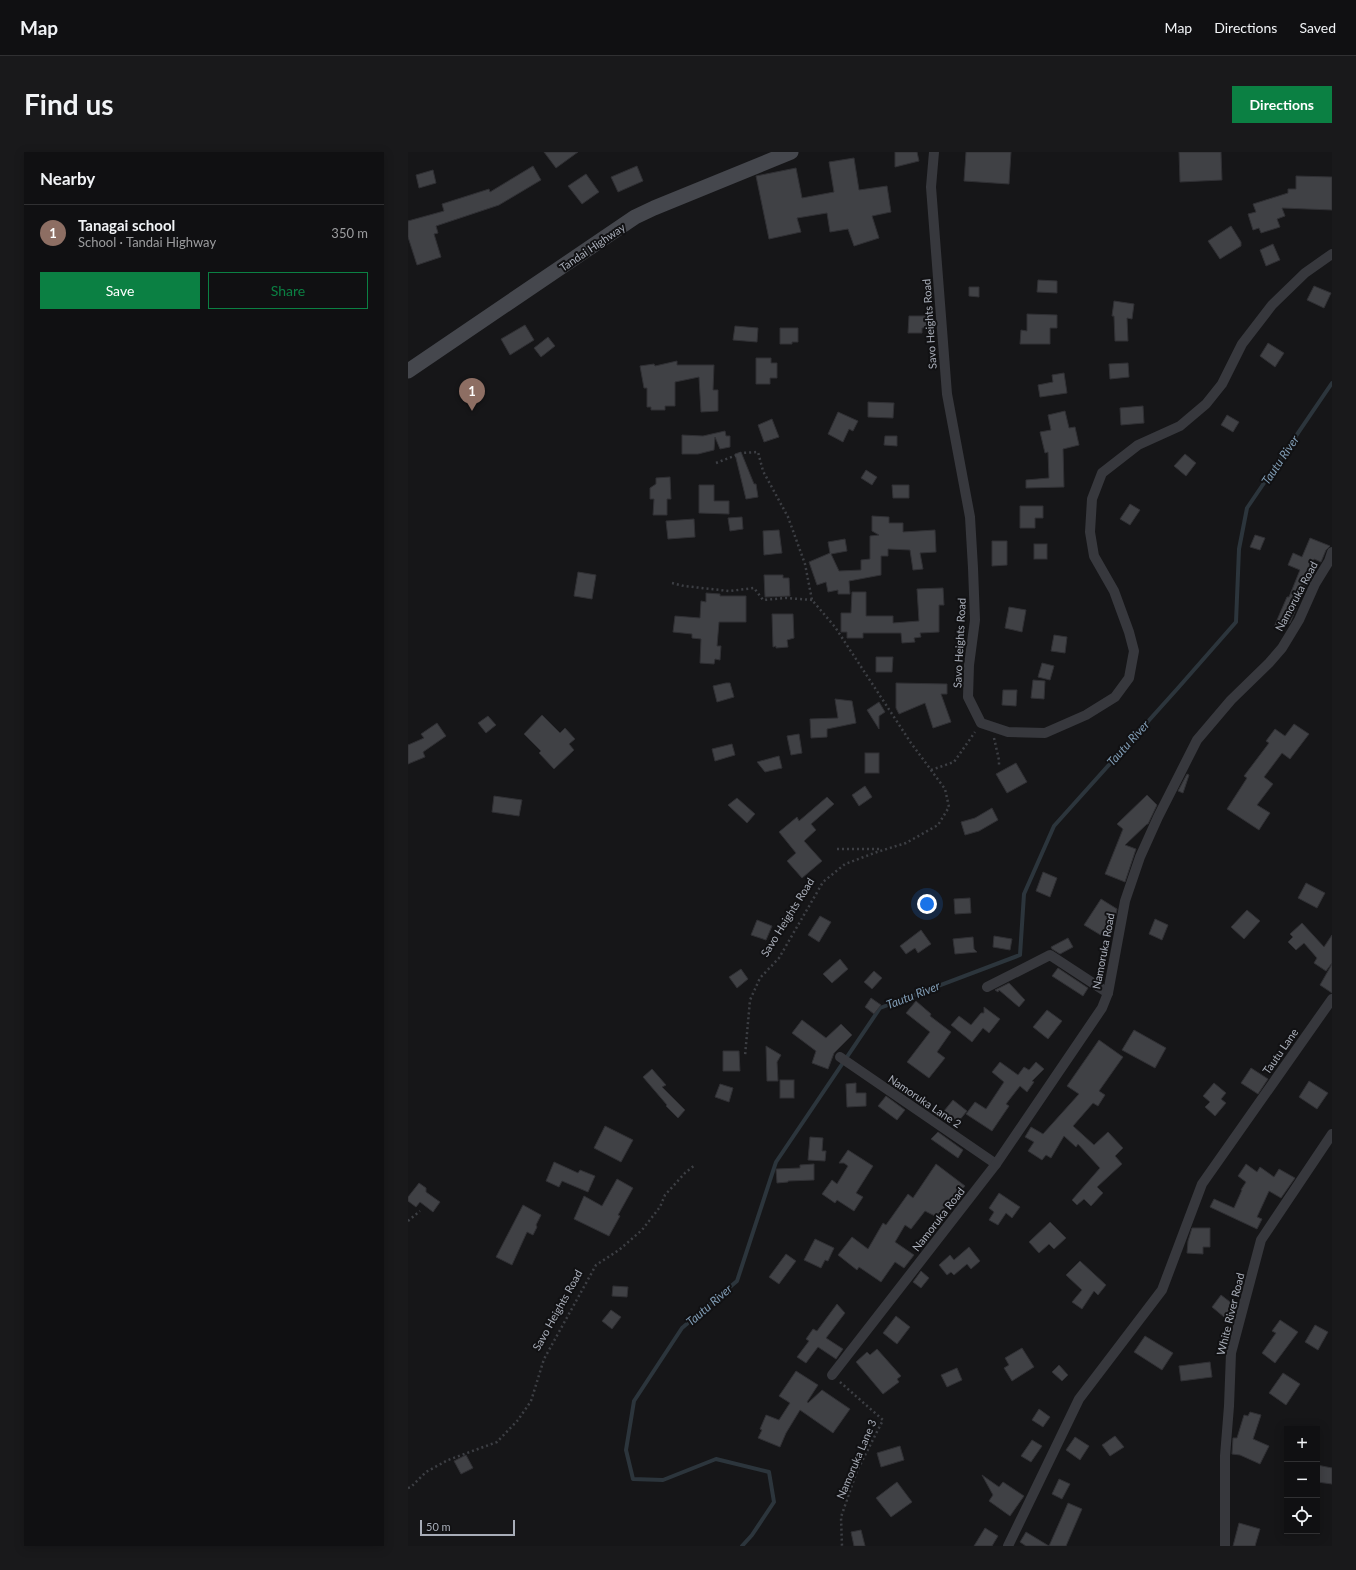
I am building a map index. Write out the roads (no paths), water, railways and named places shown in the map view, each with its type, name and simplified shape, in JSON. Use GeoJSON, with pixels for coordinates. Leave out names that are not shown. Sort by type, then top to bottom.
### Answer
{"type":"FeatureCollection","features":[{"type":"Feature","properties":{"kind":"main road","name":"Tandai Highway"},"geometry":{"type":"LineString","coordinates":[[408,371],[635,217],[791,152]]}},
{"type":"Feature","properties":{"kind":"street","name":"Savo Heights Road"},"geometry":{"type":"LineString","coordinates":[[934,152],[931,187],[947,394],[970,517],[975,620],[969,665],[968,697],[986,725],[1008,732],[1044,733],[1086,715],[1115,697],[1129,678],[1134,651],[1129,632],[1114,591],[1094,556],[1090,532],[1092,499],[1102,473],[1138,445],[1180,426],[1206,404],[1222,384],[1242,344],[1272,305],[1305,273],[1332,254]]}},
{"type":"Feature","properties":{"kind":"street","name":"Namoruka Road"},"geometry":{"type":"LineString","coordinates":[[832,1375],[996,1164],[1098,1014],[1108,993],[1125,902],[1140,857],[1158,817],[1197,740],[1231,700],[1269,663],[1282,648],[1299,620],[1315,584],[1329,561],[1332,552]]}},
{"type":"Feature","properties":{"kind":"street"},"geometry":{"type":"LineString","coordinates":[[987,987],[1050,955],[1108,993]]}},
{"type":"Feature","properties":{"kind":"street","name":"Tautu Lane"},"geometry":{"type":"LineString","coordinates":[[1008,1546],[1080,1399],[1162,1290],[1202,1184],[1332,999]]}},
{"type":"Feature","properties":{"kind":"street","name":"Namoruka Lane 2"},"geometry":{"type":"LineString","coordinates":[[840,1057],[996,1164]]}},
{"type":"Feature","properties":{"kind":"street","name":"White River Road"},"geometry":{"type":"LineString","coordinates":[[1225,1546],[1225,1456],[1230,1406],[1230,1353],[1261,1240],[1332,1134]]}},
{"type":"Feature","properties":{"kind":"waterway","name":"Tautu River"},"geometry":{"type":"LineString","coordinates":[[742,1546],[752,1535],[774,1502],[769,1472],[716,1459],[663,1480],[633,1479],[626,1450],[634,1401],[682,1328],[737,1281],[776,1162],[880,1008],[1020,955],[1024,894],[1054,826],[1236,622],[1239,549],[1247,508],[1332,383]]}},
{"type":"Feature","properties":{"kind":"place","name":"Tanagai school"},"geometry":{"type":"Point","coordinates":[472,411]}}]}
